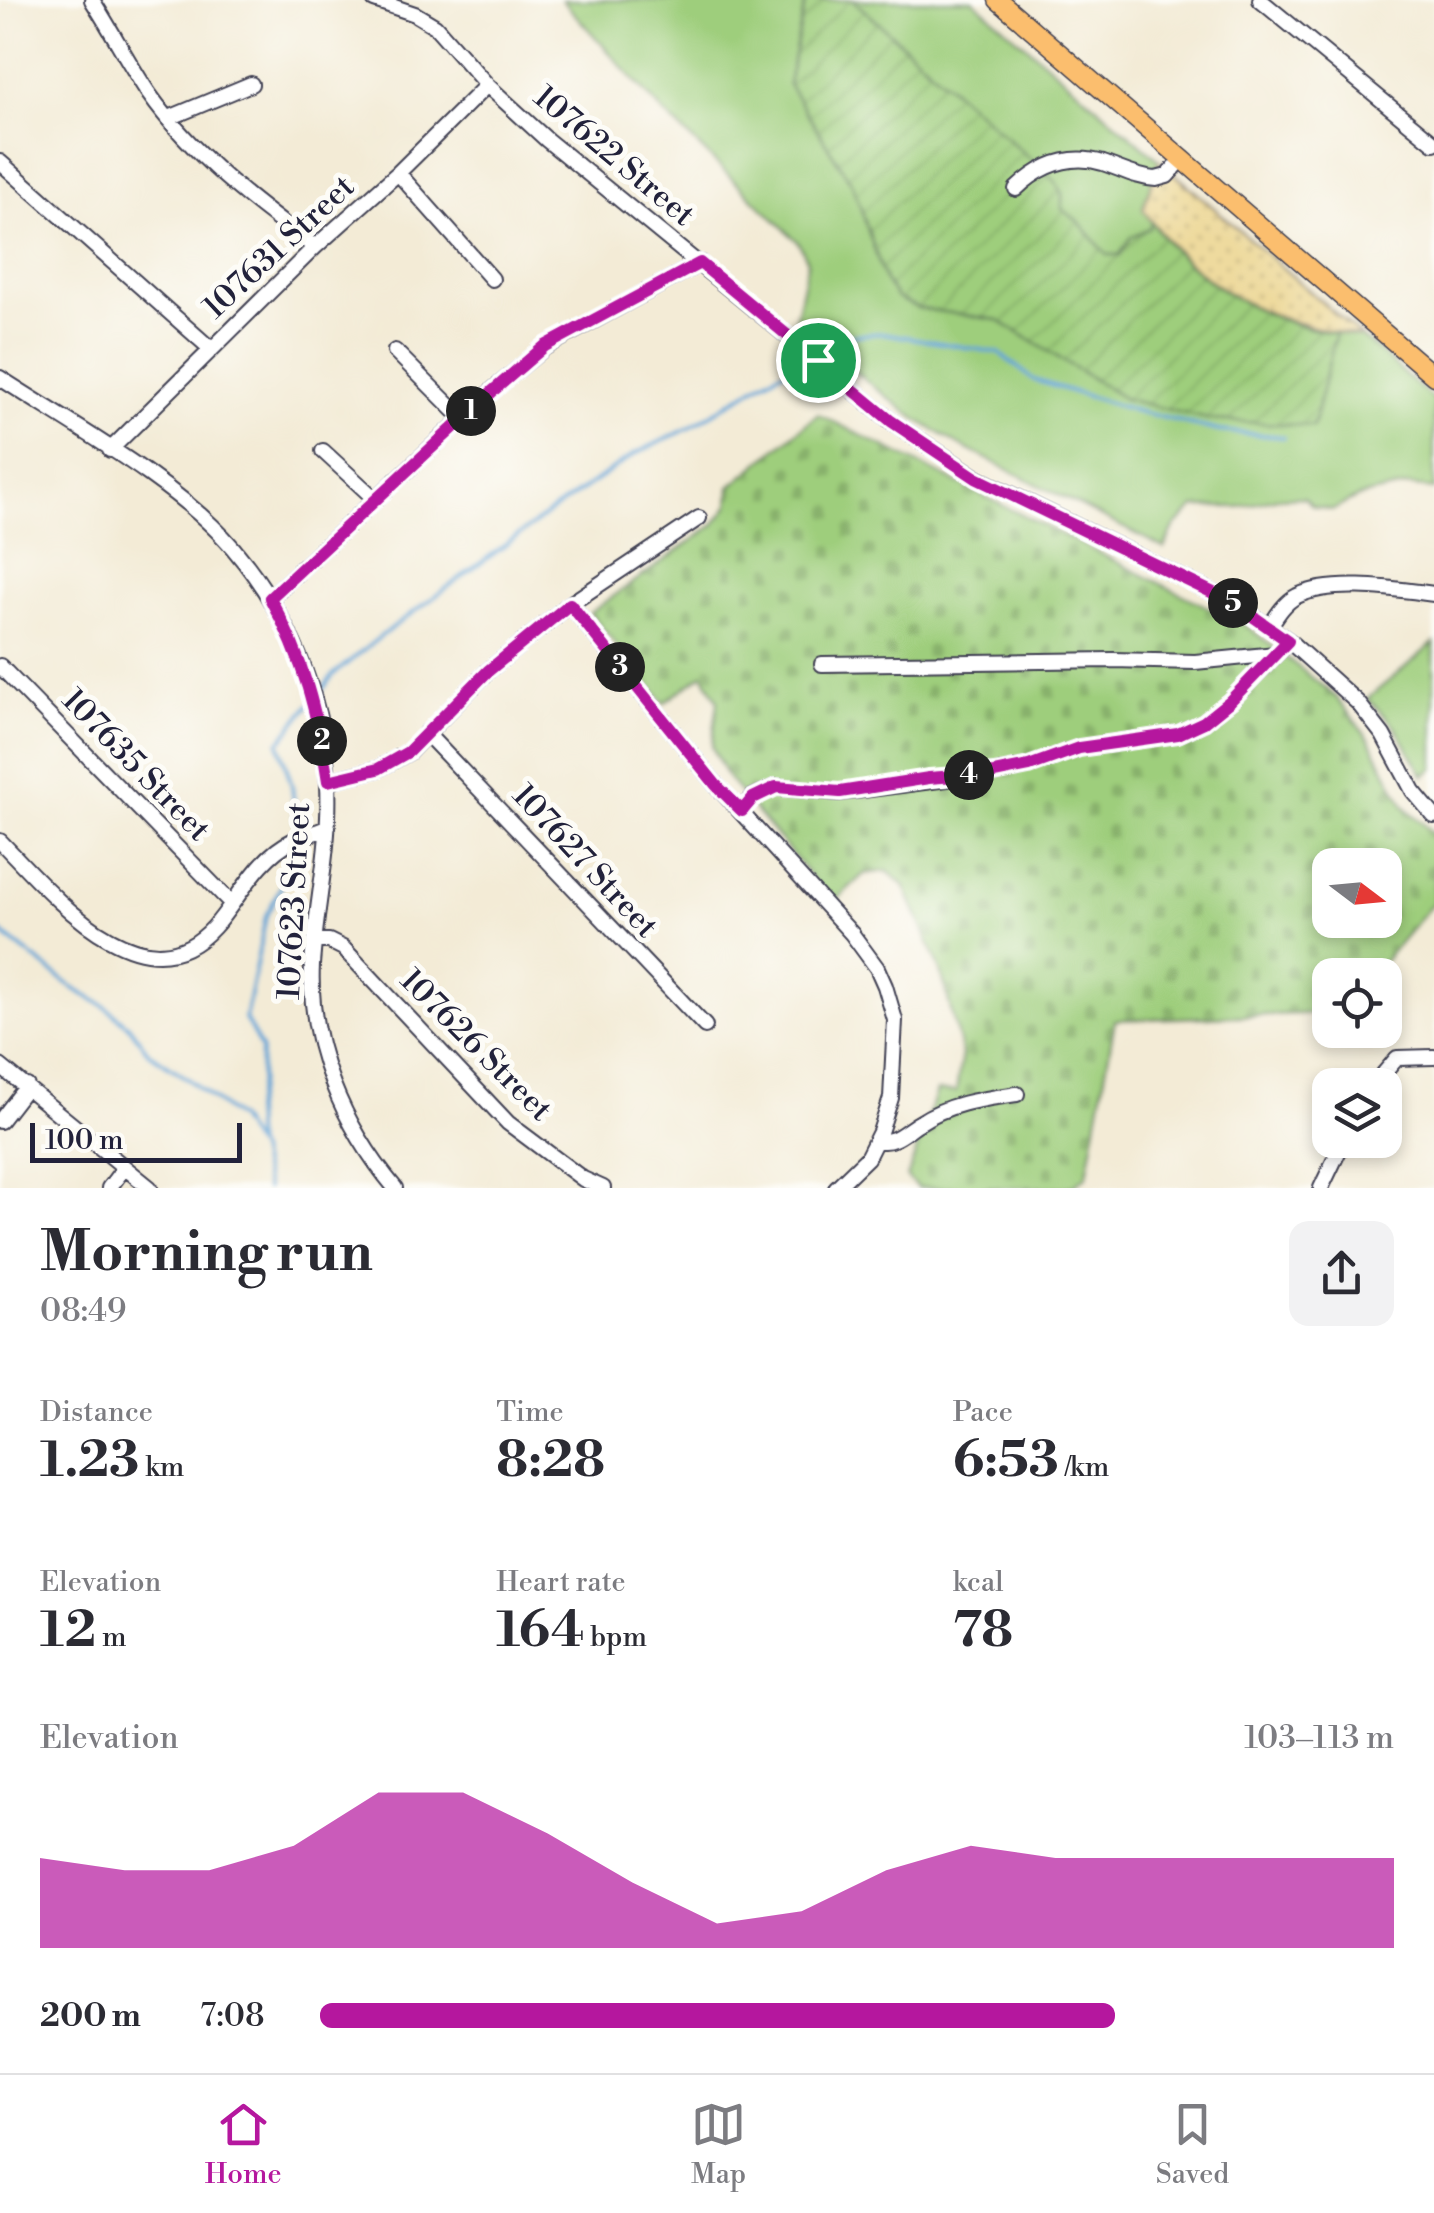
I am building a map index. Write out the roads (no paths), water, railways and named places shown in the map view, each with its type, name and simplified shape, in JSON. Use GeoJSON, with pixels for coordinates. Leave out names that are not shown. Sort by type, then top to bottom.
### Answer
{"type":"FeatureCollection","features":[{"type":"Feature","properties":{"kind":"main road"},"geometry":{"type":"LineString","coordinates":[[998,0],[1434,376]]}},
{"type":"Feature","properties":{"kind":"street"},"geometry":{"type":"LineString","coordinates":[[92,0],[168,118],[257,205],[315,247]]}},
{"type":"Feature","properties":{"kind":"street","name":"107622 Street"},"geometry":{"type":"LineString","coordinates":[[374,0],[415,14],[435,26],[487,84],[547,140],[891,421],[976,478],[1234,603],[1270,626],[1372,721],[1412,791],[1434,816]]}},
{"type":"Feature","properties":{"kind":"street"},"geometry":{"type":"LineString","coordinates":[[1260,0],[1434,143]]}},
{"type":"Feature","properties":{"kind":"street"},"geometry":{"type":"LineString","coordinates":[[168,118],[251,84]]}},
{"type":"Feature","properties":{"kind":"street","name":"107631 Street"},"geometry":{"type":"LineString","coordinates":[[110,450],[487,84]]}},
{"type":"Feature","properties":{"kind":"street"},"geometry":{"type":"LineString","coordinates":[[1016,190],[1040,169],[1066,161],[1090,160],[1156,179],[1167,176],[1183,158]]}},
{"type":"Feature","properties":{"kind":"street"},"geometry":{"type":"LineString","coordinates":[[0,162],[211,349]]}},
{"type":"Feature","properties":{"kind":"street"},"geometry":{"type":"LineString","coordinates":[[398,174],[492,279]]}},
{"type":"Feature","properties":{"kind":"street"},"geometry":{"type":"LineString","coordinates":[[270,598],[545,346],[700,263]]}},
{"type":"Feature","properties":{"kind":"street"},"geometry":{"type":"LineString","coordinates":[[395,351],[463,419]]}},
{"type":"Feature","properties":{"kind":"street","name":"107623 Street"},"geometry":{"type":"LineString","coordinates":[[0,378],[110,450],[215,528],[270,598],[298,652],[318,717],[328,781],[328,827],[315,941],[314,1008],[331,1080],[358,1137],[395,1188]]}},
{"type":"Feature","properties":{"kind":"street"},"geometry":{"type":"LineString","coordinates":[[322,451],[375,499]]}},
{"type":"Feature","properties":{"kind":"street"},"geometry":{"type":"LineString","coordinates":[[328,781],[378,769],[408,752],[488,671],[570,604],[699,518]]}},
{"type":"Feature","properties":{"kind":"street"},"geometry":{"type":"LineString","coordinates":[[1270,626],[1294,598],[1317,592],[1380,587],[1434,594]]}},
{"type":"Feature","properties":{"kind":"street"},"geometry":{"type":"LineString","coordinates":[[570,604],[716,785],[852,934],[877,968],[896,1020],[892,1098],[867,1158],[836,1188]]}},
{"type":"Feature","properties":{"kind":"street"},"geometry":{"type":"LineString","coordinates":[[742,811],[753,798],[776,787],[840,792],[994,773],[1029,766],[1079,748],[1178,734],[1204,722],[1230,701],[1288,641]]}},
{"type":"Feature","properties":{"kind":"street"},"geometry":{"type":"LineString","coordinates":[[822,664],[1195,662],[1276,654]]}},
{"type":"Feature","properties":{"kind":"street","name":"107635 Street"},"geometry":{"type":"LineString","coordinates":[[0,666],[232,904]]}},
{"type":"Feature","properties":{"kind":"street","name":"107627 Street"},"geometry":{"type":"LineString","coordinates":[[426,732],[705,1026]]}},
{"type":"Feature","properties":{"kind":"street"},"geometry":{"type":"LineString","coordinates":[[0,841],[88,926],[130,949],[163,954],[181,952],[211,930],[273,855],[292,841],[328,827]]}},
{"type":"Feature","properties":{"kind":"street","name":"107626 Street"},"geometry":{"type":"LineString","coordinates":[[315,941],[329,941],[344,948],[508,1123],[582,1179],[603,1188]]}},
{"type":"Feature","properties":{"kind":"street"},"geometry":{"type":"LineString","coordinates":[[1388,1068],[1397,1058],[1434,1057]]}},
{"type":"Feature","properties":{"kind":"street"},"geometry":{"type":"LineString","coordinates":[[0,1066],[150,1188]]}},
{"type":"Feature","properties":{"kind":"street"},"geometry":{"type":"LineString","coordinates":[[0,1122],[27,1086]]}},
{"type":"Feature","properties":{"kind":"street"},"geometry":{"type":"LineString","coordinates":[[877,1140],[892,1140],[957,1104],[1018,1094]]}},
{"type":"Feature","properties":{"kind":"street"},"geometry":{"type":"LineString","coordinates":[[1322,1188],[1336,1158]]}},
{"type":"Feature","properties":{"kind":"street"},"geometry":{"type":"LineString","coordinates":[[109,1188],[124,1168]]}},
{"type":"Feature","properties":{"kind":"waterway"},"geometry":{"type":"LineString","coordinates":[[826,338],[883,333],[999,353],[1034,380],[1136,411],[1219,431],[1283,437]]}},
{"type":"Feature","properties":{"kind":"waterway"},"geometry":{"type":"LineString","coordinates":[[319,694],[334,674],[381,636],[553,510],[635,454],[689,428],[794,367]]}},
{"type":"Feature","properties":{"kind":"waterway"},"geometry":{"type":"LineString","coordinates":[[296,825],[292,786],[279,743],[309,705]]}},
{"type":"Feature","properties":{"kind":"waterway"},"geometry":{"type":"LineString","coordinates":[[255,1145],[253,1110],[260,1081],[261,1048],[245,1019],[266,916],[293,863]]}},
{"type":"Feature","properties":{"kind":"waterway"},"geometry":{"type":"LineString","coordinates":[[0,932],[76,990],[103,1005],[130,1027],[149,1053],[238,1119],[258,1151],[266,1188]]}}]}
